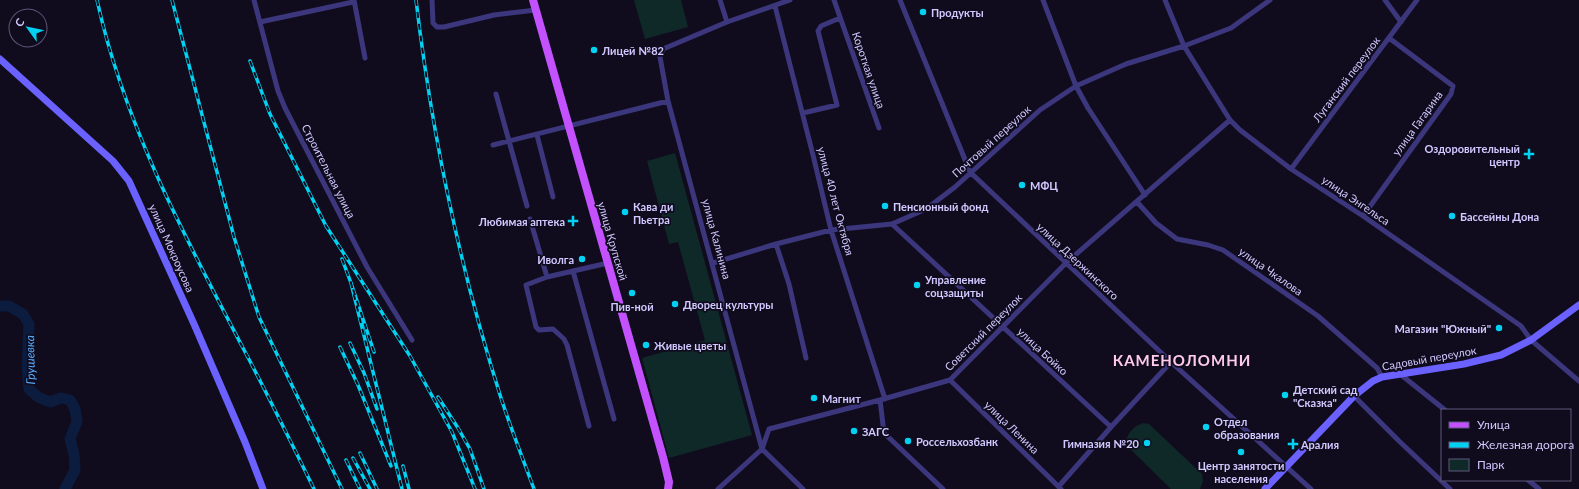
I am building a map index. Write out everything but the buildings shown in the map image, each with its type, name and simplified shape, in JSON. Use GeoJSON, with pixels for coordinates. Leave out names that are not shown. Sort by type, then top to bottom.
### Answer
{"type":"FeatureCollection","features":[{"type":"Feature","properties":{"kind":"main road","name":"улица Крупской"},"geometry":{"type":"LineString","coordinates":[[533,0],[663,457],[669,487]]}},
{"type":"Feature","properties":{"kind":"street","name":"Строительная улица"},"geometry":{"type":"LineString","coordinates":[[254,0],[278,91],[285,108],[367,267],[412,340]]}},
{"type":"Feature","properties":{"kind":"street"},"geometry":{"type":"LineString","coordinates":[[432,0],[433,23],[437,27],[444,27],[494,15],[536,10]]}},
{"type":"Feature","properties":{"kind":"street"},"geometry":{"type":"LineString","coordinates":[[720,0],[727,22],[790,0]]}},
{"type":"Feature","properties":{"kind":"street","name":"Короткая улица"},"geometry":{"type":"LineString","coordinates":[[834,0],[879,128]]}},
{"type":"Feature","properties":{"kind":"street","name":"улица Дзержинского"},"geometry":{"type":"LineString","coordinates":[[900,0],[970,172],[1171,362],[1311,489]]}},
{"type":"Feature","properties":{"kind":"street"},"geometry":{"type":"LineString","coordinates":[[1043,0],[1076,86],[1088,108],[1145,195]]}},
{"type":"Feature","properties":{"kind":"street","name":"улица Энгельса"},"geometry":{"type":"LineString","coordinates":[[1165,0],[1184,46],[1230,120],[1240,130],[1291,169],[1363,216],[1521,326],[1531,340],[1579,380]]}},
{"type":"Feature","properties":{"kind":"street","name":"Почтовый переулок"},"geometry":{"type":"LineString","coordinates":[[713,263],[776,244],[831,230],[892,224],[926,209],[955,187],[1040,110],[1076,86],[1126,64],[1184,46],[1231,28],[1270,0]]}},
{"type":"Feature","properties":{"kind":"street"},"geometry":{"type":"LineString","coordinates":[[1385,0],[1401,22]]}},
{"type":"Feature","properties":{"kind":"street","name":"Луганский переулок"},"geometry":{"type":"LineString","coordinates":[[1291,169],[1417,0]]}},
{"type":"Feature","properties":{"kind":"street"},"geometry":{"type":"LineString","coordinates":[[260,22],[354,1],[366,58]]}},
{"type":"Feature","properties":{"kind":"street","name":"улица 40 лет Октября"},"geometry":{"type":"LineString","coordinates":[[775,6],[831,230],[882,399],[884,433],[943,489]]}},
{"type":"Feature","properties":{"kind":"street"},"geometry":{"type":"LineString","coordinates":[[802,113],[837,105],[818,30],[821,26],[840,18]]}},
{"type":"Feature","properties":{"kind":"street","name":"улица Калинина"},"geometry":{"type":"LineString","coordinates":[[727,22],[663,48],[660,57],[668,101],[762,449]]}},
{"type":"Feature","properties":{"kind":"street","name":"улица Гагарина"},"geometry":{"type":"LineString","coordinates":[[1363,216],[1451,94],[1453,86],[1389,38]]}},
{"type":"Feature","properties":{"kind":"street","name":"улица Мокроусова"},"geometry":{"type":"LineString","coordinates":[[0,59],[113,161],[129,182],[194,324],[245,442],[263,489]]}},
{"type":"Feature","properties":{"kind":"street"},"geometry":{"type":"LineString","coordinates":[[496,94],[527,206]]}},
{"type":"Feature","properties":{"kind":"street"},"geometry":{"type":"LineString","coordinates":[[493,145],[668,101]]}},
{"type":"Feature","properties":{"kind":"street","name":"Советский переулок"},"geometry":{"type":"LineString","coordinates":[[718,489],[762,449],[770,429],[950,380],[1066,263],[1230,120]]}},
{"type":"Feature","properties":{"kind":"street"},"geometry":{"type":"LineString","coordinates":[[536,135],[553,197]]}},
{"type":"Feature","properties":{"kind":"street","name":"улица Чкалова"},"geometry":{"type":"LineString","coordinates":[[1137,202],[1156,223],[1177,239],[1208,245],[1223,250],[1318,316],[1377,368],[1382,377]]}},
{"type":"Feature","properties":{"kind":"street"},"geometry":{"type":"LineString","coordinates":[[530,219],[547,277]]}},
{"type":"Feature","properties":{"kind":"street","name":"улица Бойко"},"geometry":{"type":"LineString","coordinates":[[892,224],[1111,427]]}},
{"type":"Feature","properties":{"kind":"street"},"geometry":{"type":"LineString","coordinates":[[776,244],[789,284],[806,358]]}},
{"type":"Feature","properties":{"kind":"street"},"geometry":{"type":"LineString","coordinates":[[589,426],[564,339],[553,329],[539,330],[536,327],[526,285],[547,277],[608,263]]}},
{"type":"Feature","properties":{"kind":"street"},"geometry":{"type":"LineString","coordinates":[[573,271],[614,419]]}},
{"type":"Feature","properties":{"kind":"street","name":"Садовый переулок"},"geometry":{"type":"LineString","coordinates":[[1265,489],[1354,396],[1373,381],[1382,377],[1464,364],[1501,355],[1531,340],[1579,305]]}},
{"type":"Feature","properties":{"kind":"street"},"geometry":{"type":"LineString","coordinates":[[1060,488],[1111,427],[1171,362]]}},
{"type":"Feature","properties":{"kind":"street"},"geometry":{"type":"LineString","coordinates":[[1400,374],[1444,409]]}},
{"type":"Feature","properties":{"kind":"street","name":"улица Ленина"},"geometry":{"type":"LineString","coordinates":[[950,380],[1060,488]]}},
{"type":"Feature","properties":{"kind":"street"},"geometry":{"type":"LineString","coordinates":[[1354,396],[1441,481]]}},
{"type":"Feature","properties":{"kind":"street"},"geometry":{"type":"LineString","coordinates":[[762,449],[803,489]]}},
{"type":"Feature","properties":{"kind":"street"},"geometry":{"type":"LineString","coordinates":[[1442,481],[1450,489]]}},
{"type":"Feature","properties":{"kind":"street"},"geometry":{"type":"LineString","coordinates":[[1529,481],[1539,489]]}},
{"type":"Feature","properties":{"kind":"green space"},"geometry":{"type":"Polygon","coordinates":[[[634,0],[681,0],[688,27],[645,39],[634,0]]]}},
{"type":"Feature","properties":{"kind":"green space"},"geometry":{"type":"Polygon","coordinates":[[[675,153],[752,435],[669,458],[642,358],[705,340],[678,242],[669,244],[647,161],[675,153]]]}},
{"type":"Feature","properties":{"kind":"green space"},"geometry":{"type":"Polygon","coordinates":[[[1144,423],[1149,424],[1202,474],[1203,481],[1200,489],[1171,489],[1128,447],[1126,442],[1130,432],[1138,425],[1144,423]]]}},
{"type":"Feature","properties":{"kind":"waterway","name":"Грушевка"},"geometry":{"type":"LineString","coordinates":[[0,306],[9,306],[23,314],[29,324],[27,366],[29,389],[38,397],[50,402],[61,398],[70,400],[75,409],[77,421],[70,439],[74,454],[75,470],[65,489]]}},
{"type":"Feature","properties":{"kind":"railway"},"geometry":{"type":"LineString","coordinates":[[97,0],[123,91],[158,179],[178,222],[314,489]]}},
{"type":"Feature","properties":{"kind":"railway"},"geometry":{"type":"LineString","coordinates":[[172,0],[234,237],[259,317],[342,489]]}},
{"type":"Feature","properties":{"kind":"railway"},"geometry":{"type":"LineString","coordinates":[[416,0],[430,101],[460,251],[486,349],[501,398],[534,489]]}},
{"type":"Feature","properties":{"kind":"railway"},"geometry":{"type":"LineString","coordinates":[[250,61],[270,114],[326,226],[410,356],[452,432],[475,489]]}},
{"type":"Feature","properties":{"kind":"railway"},"geometry":{"type":"LineString","coordinates":[[342,259],[351,283]]}},
{"type":"Feature","properties":{"kind":"railway"},"geometry":{"type":"LineString","coordinates":[[374,352],[351,283],[402,489]]}},
{"type":"Feature","properties":{"kind":"railway"},"geometry":{"type":"LineString","coordinates":[[350,343],[364,373],[377,409]]}},
{"type":"Feature","properties":{"kind":"railway"},"geometry":{"type":"LineString","coordinates":[[340,347],[358,385],[391,466]]}},
{"type":"Feature","properties":{"kind":"railway"},"geometry":{"type":"LineString","coordinates":[[438,397],[470,449],[484,489]]}},
{"type":"Feature","properties":{"kind":"railway"},"geometry":{"type":"LineString","coordinates":[[360,453],[377,489]]}},
{"type":"Feature","properties":{"kind":"railway"},"geometry":{"type":"LineString","coordinates":[[353,458],[370,489]]}},
{"type":"Feature","properties":{"kind":"railway"},"geometry":{"type":"LineString","coordinates":[[346,460],[360,489]]}},
{"type":"Feature","properties":{"kind":"railway"},"geometry":{"type":"LineString","coordinates":[[403,466],[409,489]]}},
{"type":"Feature","properties":{"kind":"place","name":"Продукты"},"geometry":{"type":"Point","coordinates":[923,12]}},
{"type":"Feature","properties":{"kind":"place","name":"Лицей №82"},"geometry":{"type":"Point","coordinates":[594,50]}},
{"type":"Feature","properties":{"kind":"place","name":"Оздоровительный центр"},"geometry":{"type":"Point","coordinates":[1529,154]}},
{"type":"Feature","properties":{"kind":"place","name":"МФЦ"},"geometry":{"type":"Point","coordinates":[1022,185]}},
{"type":"Feature","properties":{"kind":"place","name":"Пенсионный фонд"},"geometry":{"type":"Point","coordinates":[885,206]}},
{"type":"Feature","properties":{"kind":"place","name":"Кава ди Пьетра"},"geometry":{"type":"Point","coordinates":[625,212]}},
{"type":"Feature","properties":{"kind":"place","name":"Бассейны Дона"},"geometry":{"type":"Point","coordinates":[1452,216]}},
{"type":"Feature","properties":{"kind":"place","name":"Любимая аптека"},"geometry":{"type":"Point","coordinates":[573,221]}},
{"type":"Feature","properties":{"kind":"place","name":"Иволга"},"geometry":{"type":"Point","coordinates":[582,259]}},
{"type":"Feature","properties":{"kind":"place","name":"Управление соцзащиты"},"geometry":{"type":"Point","coordinates":[917,285]}},
{"type":"Feature","properties":{"kind":"place","name":"Пив-ной"},"geometry":{"type":"Point","coordinates":[632,293]}},
{"type":"Feature","properties":{"kind":"place","name":"Дворец культуры"},"geometry":{"type":"Point","coordinates":[675,304]}},
{"type":"Feature","properties":{"kind":"place","name":"Магазин \"Южный\""},"geometry":{"type":"Point","coordinates":[1499,328]}},
{"type":"Feature","properties":{"kind":"place","name":"Живые цветы"},"geometry":{"type":"Point","coordinates":[646,345]}},
{"type":"Feature","properties":{"kind":"place","name":"Детский сад \"Сказка\""},"geometry":{"type":"Point","coordinates":[1285,395]}},
{"type":"Feature","properties":{"kind":"place","name":"Магнит"},"geometry":{"type":"Point","coordinates":[814,398]}},
{"type":"Feature","properties":{"kind":"place","name":"Отдел образования"},"geometry":{"type":"Point","coordinates":[1206,427]}},
{"type":"Feature","properties":{"kind":"place","name":"ЗАГС"},"geometry":{"type":"Point","coordinates":[854,431]}},
{"type":"Feature","properties":{"kind":"place","name":"Россельхозбанк"},"geometry":{"type":"Point","coordinates":[908,441]}},
{"type":"Feature","properties":{"kind":"place","name":"Гимназия №20"},"geometry":{"type":"Point","coordinates":[1147,443]}},
{"type":"Feature","properties":{"kind":"place","name":"Аралия"},"geometry":{"type":"Point","coordinates":[1293,444]}},
{"type":"Feature","properties":{"kind":"place","name":"Центр занятости населения"},"geometry":{"type":"Point","coordinates":[1241,452]}},
{"type":"Feature","properties":{"kind":"district","name":"КАМЕНОЛОМНИ"},"geometry":{"type":"Point","coordinates":[1182,360]}}]}
